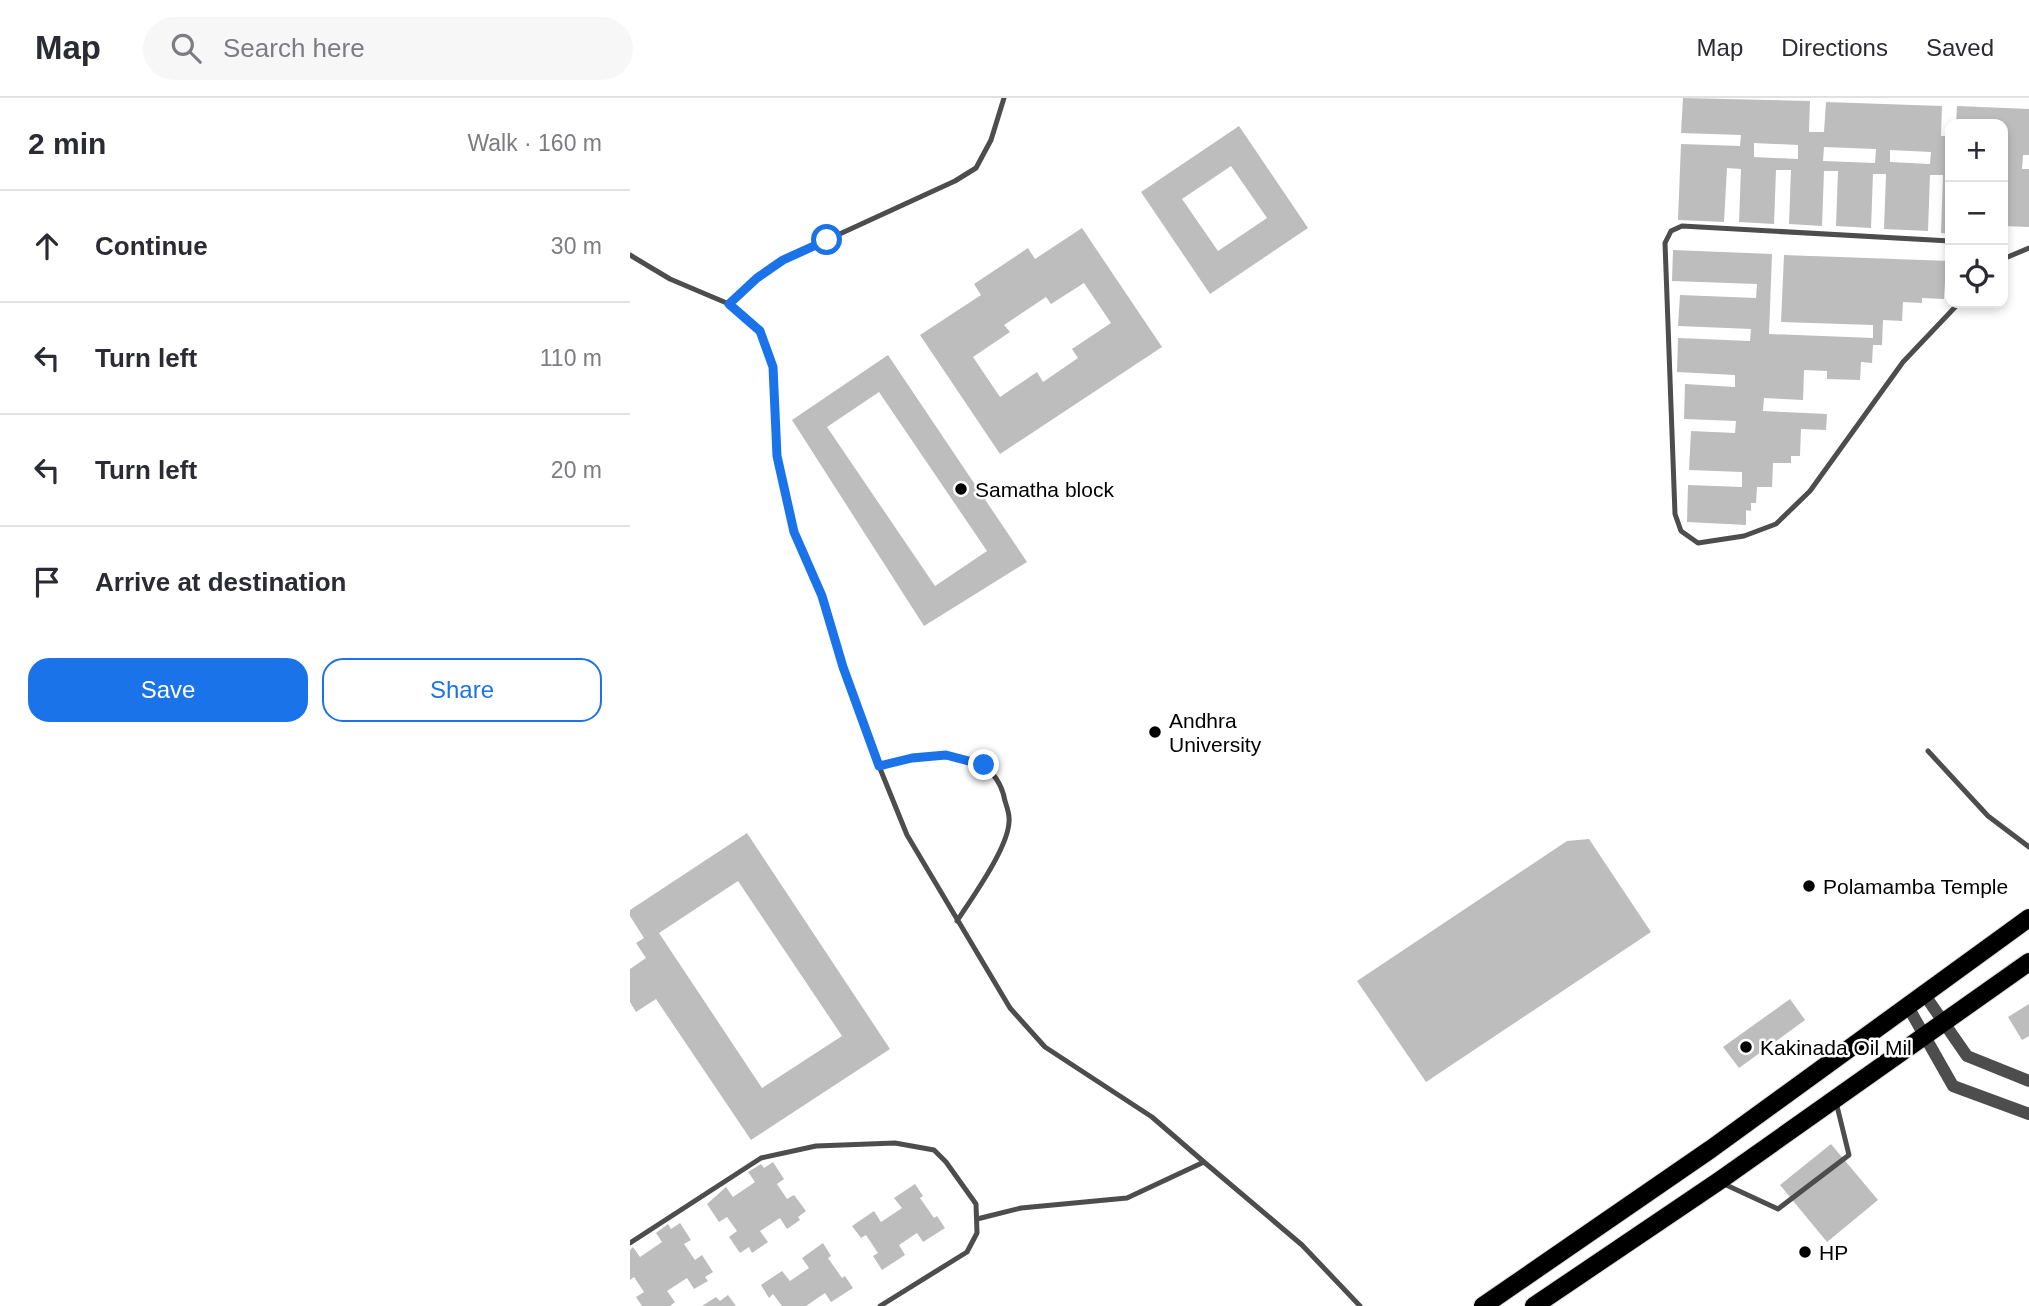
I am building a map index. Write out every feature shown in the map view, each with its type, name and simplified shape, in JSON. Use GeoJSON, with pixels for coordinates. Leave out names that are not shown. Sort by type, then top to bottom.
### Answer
{"type":"FeatureCollection","features":[{"type":"Feature","properties":{"kind":"main road"},"geometry":{"type":"LineString","coordinates":[[1483,1306],[1711,1149],[2029,918]]}},
{"type":"Feature","properties":{"kind":"main road"},"geometry":{"type":"LineString","coordinates":[[1534,1306],[1719,1181],[2029,962]]}},
{"type":"Feature","properties":{"kind":"street"},"geometry":{"type":"LineString","coordinates":[[1924,994],[1967,1056],[2029,1081]]}},
{"type":"Feature","properties":{"kind":"street"},"geometry":{"type":"LineString","coordinates":[[1908,1005],[1953,1086],[2029,1114]]}},
{"type":"Feature","properties":{"kind":"lane"},"geometry":{"type":"LineString","coordinates":[[729,304],[757,278],[783,260],[955,181],[976,168],[991,139],[1004,98]]}},
{"type":"Feature","properties":{"kind":"lane"},"geometry":{"type":"LineString","coordinates":[[1945,241],[1682,226],[1671,231],[1665,243],[1675,514],[1681,531],[1698,543],[1744,536],[1776,524],[1810,491],[1903,362],[1954,308]]}},
{"type":"Feature","properties":{"kind":"lane"},"geometry":{"type":"LineString","coordinates":[[2008,257],[2029,248]]}},
{"type":"Feature","properties":{"kind":"lane"},"geometry":{"type":"LineString","coordinates":[[630,255],[670,279],[729,304],[760,331],[773,367],[777,456],[794,532],[822,596],[843,667],[879,766],[907,835],[1010,1008],[1045,1047],[1152,1117],[1205,1162],[1302,1245],[1360,1306]]}},
{"type":"Feature","properties":{"kind":"lane"},"geometry":{"type":"LineString","coordinates":[[1928,751],[1988,816],[2029,847]]}},
{"type":"Feature","properties":{"kind":"lane"},"geometry":{"type":"LineString","coordinates":[[879,766],[912,758],[946,755],[984,765],[1003,786],[1010,822],[997,858],[957,921]]}},
{"type":"Feature","properties":{"kind":"lane"},"geometry":{"type":"LineString","coordinates":[[1719,1181],[1778,1209],[1849,1155],[1836,1098]]}},
{"type":"Feature","properties":{"kind":"lane"},"geometry":{"type":"LineString","coordinates":[[630,1243],[761,1158],[816,1146],[895,1143],[934,1150],[946,1162],[976,1204],[977,1233],[967,1252],[880,1306]]}},
{"type":"Feature","properties":{"kind":"lane"},"geometry":{"type":"LineString","coordinates":[[977,1219],[1021,1208],[1127,1198],[1205,1162]]}},
{"type":"Feature","properties":{"kind":"building"},"geometry":{"type":"Polygon","coordinates":[[[1683,98],[1810,101],[1809,132],[1824,132],[1826,102],[1942,106],[1941,136],[1945,136],[1945,233],[1941,233],[1943,175],[1930,175],[1928,231],[1884,229],[1886,174],[1873,174],[1871,228],[1836,226],[1838,171],[1824,171],[1822,226],[1789,224],[1791,170],[1776,170],[1774,224],[1739,222],[1741,169],[1727,168],[1724,222],[1678,220],[1681,144],[1740,146],[1741,135],[1681,133],[1683,98]],[[1754,143],[1754,157],[1798,159],[1798,145],[1754,143]],[[1824,147],[1823,161],[1875,163],[1876,149],[1824,147]],[[1890,150],[1890,162],[1930,164],[1931,152],[1890,150]]]}},
{"type":"Feature","properties":{"kind":"building"},"geometry":{"type":"Polygon","coordinates":[[[1957,106],[2029,109],[2029,155],[2023,155],[2022,169],[2029,169],[2029,227],[2008,226],[2008,119],[1956,119],[1957,106]]]}},
{"type":"Feature","properties":{"kind":"building"},"geometry":{"type":"Polygon","coordinates":[[[1239,126],[1308,228],[1210,294],[1141,192],[1239,126]],[[1231,166],[1182,199],[1218,251],[1267,218],[1231,166]]]}},
{"type":"Feature","properties":{"kind":"building"},"geometry":{"type":"Polygon","coordinates":[[[1082,228],[1162,347],[1000,454],[920,335],[981,295],[974,284],[1028,248],[1035,259],[1082,228]],[[1084,283],[1051,304],[1046,297],[1004,325],[1010,332],[973,357],[1000,397],[1037,372],[1043,382],[1078,358],[1072,349],[1111,323],[1084,283]]]}},
{"type":"Feature","properties":{"kind":"building"},"geometry":{"type":"Polygon","coordinates":[[[1673,250],[1772,254],[1769,334],[1873,338],[1873,325],[1781,322],[1784,255],[1945,261],[1944,299],[1922,298],[1922,303],[1903,302],[1902,321],[1883,320],[1882,345],[1873,345],[1872,363],[1861,362],[1860,380],[1827,379],[1827,371],[1804,370],[1803,400],[1764,398],[1763,411],[1827,414],[1826,430],[1801,429],[1800,456],[1791,456],[1791,463],[1773,463],[1772,487],[1757,487],[1756,503],[1751,503],[1751,511],[1746,510],[1746,525],[1687,522],[1688,485],[1742,487],[1742,472],[1689,470],[1691,431],[1735,433],[1736,421],[1684,419],[1685,384],[1735,387],[1735,375],[1677,372],[1678,338],[1750,341],[1751,329],[1678,326],[1680,295],[1756,298],[1757,284],[1672,281],[1673,250]]]}},
{"type":"Feature","properties":{"kind":"building","name":"Samatha block"},"geometry":{"type":"Polygon","coordinates":[[[888,355],[1027,562],[924,626],[792,420],[888,355]],[[879,392],[827,427],[935,586],[987,551],[879,392]]]}},
{"type":"Feature","properties":{"kind":"building"},"geometry":{"type":"Polygon","coordinates":[[[747,833],[890,1049],[751,1140],[656,999],[636,1012],[630,1002],[630,969],[646,958],[636,943],[644,938],[630,916],[630,910],[747,833]],[[738,881],[659,933],[762,1088],[842,1036],[738,881]]]}},
{"type":"Feature","properties":{"kind":"building"},"geometry":{"type":"Polygon","coordinates":[[[1589,839],[1651,932],[1426,1082],[1357,981],[1567,841],[1589,839]]]}},
{"type":"Feature","properties":{"kind":"building"},"geometry":{"type":"Polygon","coordinates":[[[1790,999],[1805,1020],[1739,1068],[1723,1047],[1790,999]]]}},
{"type":"Feature","properties":{"kind":"building"},"geometry":{"type":"Polygon","coordinates":[[[2029,1004],[2029,1036],[2022,1040],[2008,1017],[2029,1004]]]}},
{"type":"Feature","properties":{"kind":"building"},"geometry":{"type":"Polygon","coordinates":[[[1831,1144],[1878,1200],[1827,1242],[1780,1185],[1831,1144]]]}},
{"type":"Feature","properties":{"kind":"building"},"geometry":{"type":"Polygon","coordinates":[[[773,1162],[784,1179],[777,1184],[787,1199],[794,1195],[806,1211],[798,1217],[800,1220],[787,1229],[780,1218],[760,1231],[768,1242],[752,1253],[749,1247],[740,1253],[729,1237],[737,1231],[727,1217],[719,1222],[707,1204],[726,1187],[733,1197],[755,1182],[748,1172],[761,1164],[764,1168],[773,1162]]]}},
{"type":"Feature","properties":{"kind":"building"},"geometry":{"type":"Polygon","coordinates":[[[915,1184],[923,1196],[920,1198],[945,1228],[923,1242],[917,1233],[899,1245],[905,1255],[882,1270],[873,1256],[878,1253],[866,1235],[861,1238],[852,1226],[874,1211],[881,1222],[902,1208],[894,1198],[915,1184]]]}},
{"type":"Feature","properties":{"kind":"building"},"geometry":{"type":"Polygon","coordinates":[[[680,1223],[691,1240],[684,1244],[695,1260],[702,1255],[713,1272],[705,1277],[708,1281],[694,1289],[687,1278],[667,1291],[675,1302],[670,1306],[642,1306],[636,1297],[644,1292],[634,1277],[630,1280],[630,1250],[633,1247],[640,1257],[662,1242],[656,1233],[668,1224],[671,1229],[680,1223]]]}},
{"type":"Feature","properties":{"kind":"building"},"geometry":{"type":"Polygon","coordinates":[[[823,1243],[831,1256],[828,1258],[853,1288],[831,1302],[825,1293],[806,1306],[782,1306],[773,1294],[769,1298],[761,1285],[782,1271],[790,1281],[809,1268],[802,1258],[823,1243]]]}},
{"type":"Feature","properties":{"kind":"building"},"geometry":{"type":"Polygon","coordinates":[[[728,1295],[736,1306],[702,1306],[716,1297],[720,1301],[728,1295]]]}},
{"type":"Feature","properties":{"kind":"place","name":"Samatha block"},"geometry":{"type":"Point","coordinates":[961,489]}},
{"type":"Feature","properties":{"kind":"place","name":"Andhra University"},"geometry":{"type":"Point","coordinates":[1155,732]}},
{"type":"Feature","properties":{"kind":"place","name":"Polamamba Temple"},"geometry":{"type":"Point","coordinates":[1809,886]}},
{"type":"Feature","properties":{"kind":"place","name":"Kakinada Oil Mil"},"geometry":{"type":"Point","coordinates":[1746,1047]}},
{"type":"Feature","properties":{"kind":"place","name":"HP"},"geometry":{"type":"Point","coordinates":[1805,1252]}},
{"type":"Feature","properties":{"kind":"route"},"geometry":{"type":"LineString","coordinates":[[827,240],[783,260],[757,278],[729,304],[760,331],[773,367],[777,456],[794,532],[822,596],[843,667],[879,766],[912,758],[946,755],[984,765]]}}]}
